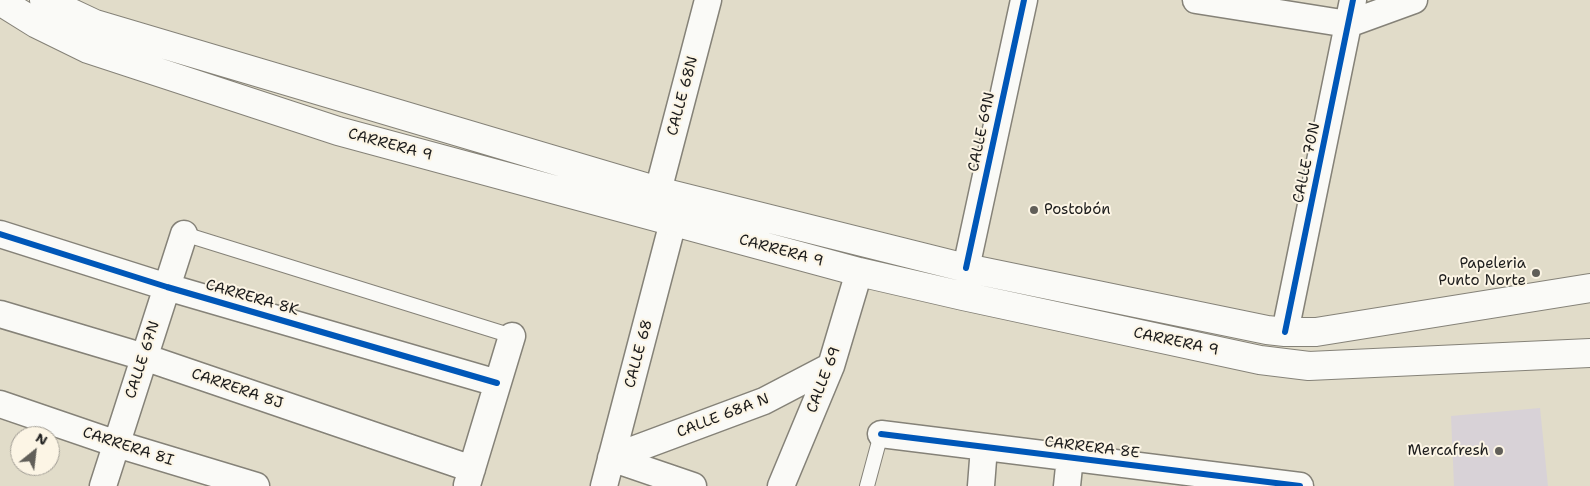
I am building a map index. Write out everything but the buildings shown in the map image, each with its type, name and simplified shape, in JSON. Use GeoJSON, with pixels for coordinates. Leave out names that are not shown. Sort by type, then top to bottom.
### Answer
{"type":"FeatureCollection","features":[{"type":"Feature","properties":{"kind":"main road","name":"CARRERA 9"},"geometry":{"type":"LineString","coordinates":[[44,0],[95,24],[658,191],[966,268],[1267,330],[1316,332],[1590,288]]}},
{"type":"Feature","properties":{"kind":"main road","name":"CARRERA 9"},"geometry":{"type":"LineString","coordinates":[[0,2],[37,24],[88,49],[319,125],[859,272],[964,296],[1285,364],[1309,366],[1590,353]]}},
{"type":"Feature","properties":{"kind":"street","name":"CALLE 68N"},"geometry":{"type":"LineString","coordinates":[[658,191],[708,0]]}},
{"type":"Feature","properties":{"kind":"street","name":"CALLE 69N"},"geometry":{"type":"LineString","coordinates":[[966,268],[1024,0]]}},
{"type":"Feature","properties":{"kind":"street"},"geometry":{"type":"LineString","coordinates":[[1196,0],[1350,12],[1414,0]]}},
{"type":"Feature","properties":{"kind":"street","name":"CALLE 70N"},"geometry":{"type":"LineString","coordinates":[[1285,332],[1350,12]]}},
{"type":"Feature","properties":{"kind":"street","name":"CALLE 68"},"geometry":{"type":"LineString","coordinates":[[604,486],[673,222]]}},
{"type":"Feature","properties":{"kind":"street","name":"CARRERA 8K"},"geometry":{"type":"LineString","coordinates":[[0,234],[167,286],[497,383]]}},
{"type":"Feature","properties":{"kind":"street","name":"CALLE 67N"},"geometry":{"type":"LineString","coordinates":[[103,486],[184,234]]}},
{"type":"Feature","properties":{"kind":"street","name":"CALLE 69"},"geometry":{"type":"LineString","coordinates":[[781,486],[831,366],[859,272]]}},
{"type":"Feature","properties":{"kind":"street","name":"CARRERA 8J"},"geometry":{"type":"LineString","coordinates":[[0,314],[144,357],[469,478]]}},
{"type":"Feature","properties":{"kind":"street"},"geometry":{"type":"LineString","coordinates":[[469,478],[512,336]]}},
{"type":"Feature","properties":{"kind":"street","name":"CALLE 68A N"},"geometry":{"type":"LineString","coordinates":[[611,458],[764,401],[831,366]]}},
{"type":"Feature","properties":{"kind":"street","name":"CARRERA 8I"},"geometry":{"type":"LineString","coordinates":[[0,404],[116,444],[256,486]]}},
{"type":"Feature","properties":{"kind":"street","name":"CARRERA 8E"},"geometry":{"type":"LineString","coordinates":[[881,434],[1070,458],[1152,477],[1300,486]]}},
{"type":"Feature","properties":{"kind":"street"},"geometry":{"type":"LineString","coordinates":[[981,486],[984,447]]}},
{"type":"Feature","properties":{"kind":"street"},"geometry":{"type":"LineString","coordinates":[[611,458],[694,486]]}},
{"type":"Feature","properties":{"kind":"street"},"geometry":{"type":"LineString","coordinates":[[1067,486],[1070,458]]}},
{"type":"Feature","properties":{"kind":"lane"},"geometry":{"type":"LineString","coordinates":[[184,234],[512,336]]}},
{"type":"Feature","properties":{"kind":"lane"},"geometry":{"type":"LineString","coordinates":[[867,486],[881,434]]}},
{"type":"Feature","properties":{"kind":"cycle path"},"geometry":{"type":"LineString","coordinates":[[966,268],[1024,0]]}},
{"type":"Feature","properties":{"kind":"cycle path"},"geometry":{"type":"LineString","coordinates":[[1285,332],[1353,0]]}},
{"type":"Feature","properties":{"kind":"cycle path"},"geometry":{"type":"LineString","coordinates":[[0,234],[167,287],[497,383]]}},
{"type":"Feature","properties":{"kind":"cycle path"},"geometry":{"type":"LineString","coordinates":[[881,434],[1300,486]]}},
{"type":"Feature","properties":{"kind":"place","name":"Postobón"},"geometry":{"type":"Point","coordinates":[1034,210]}},
{"type":"Feature","properties":{"kind":"place","name":"Papeleria Punto Norte"},"geometry":{"type":"Point","coordinates":[1536,273]}},
{"type":"Feature","properties":{"kind":"place","name":"Mercafresh"},"geometry":{"type":"Point","coordinates":[1499,451]}}]}
